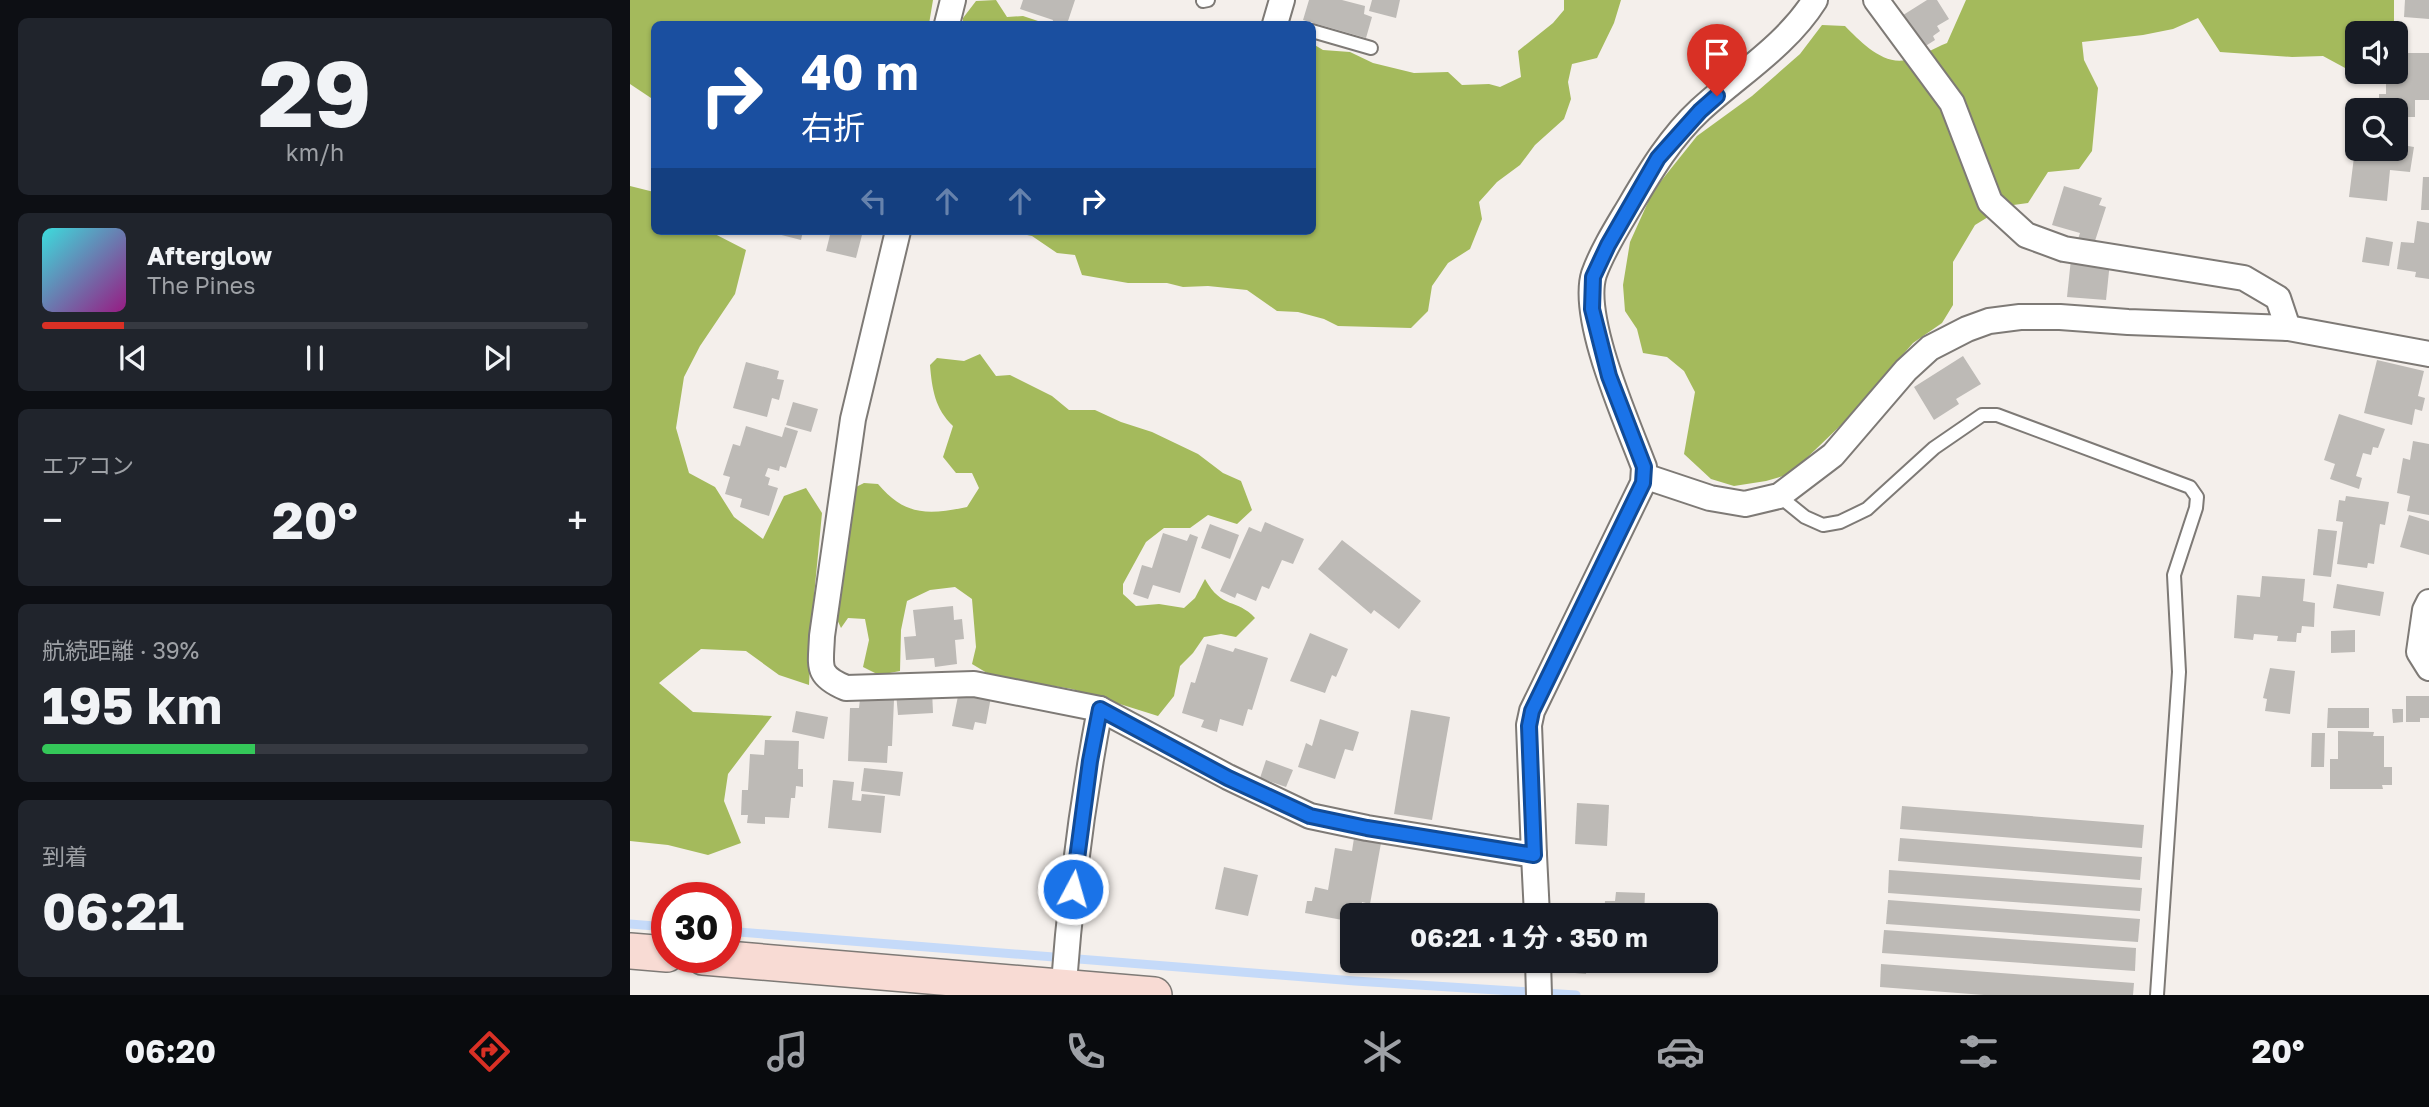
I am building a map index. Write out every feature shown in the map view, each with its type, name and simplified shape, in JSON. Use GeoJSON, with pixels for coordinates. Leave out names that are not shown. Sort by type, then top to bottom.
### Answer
{"type":"FeatureCollection","features":[{"type":"Feature","properties":{"kind":"street"},"geometry":{"type":"LineString","coordinates":[[948,21],[953,0]]}},
{"type":"Feature","properties":{"kind":"street"},"geometry":{"type":"LineString","coordinates":[[1536,903],[1529,726],[1532,711],[1643,483],[1644,476],[1644,467],[1609,376],[1592,309],[1593,277],[1608,245],[1658,158],[1700,111],[1801,21],[1815,0]]}},
{"type":"Feature","properties":{"kind":"street"},"geometry":{"type":"LineString","coordinates":[[1876,0],[1952,103],[1990,202],[2026,235],[2064,249],[2244,278],[2278,298],[2288,328]]}},
{"type":"Feature","properties":{"kind":"street"},"geometry":{"type":"LineString","coordinates":[[897,235],[853,419],[822,636],[821,668],[829,681],[846,688],[974,684],[1100,709],[1228,778],[1310,816],[1534,855]]}},
{"type":"Feature","properties":{"kind":"street"},"geometry":{"type":"LineString","coordinates":[[1644,476],[1710,498],[1745,504],[1779,496],[1833,455],[1906,370],[1930,348],[1989,321],[2020,317],[2060,317],[2288,328],[2429,354]]}},
{"type":"Feature","properties":{"kind":"street"},"geometry":{"type":"LineString","coordinates":[[2429,603],[2425,610],[2418,652],[2429,668]]}},
{"type":"Feature","properties":{"kind":"street"},"geometry":{"type":"LineString","coordinates":[[1063,991],[1076,864],[1100,709]]}},
{"type":"Feature","properties":{"kind":"street"},"geometry":{"type":"LineString","coordinates":[[630,951],[651,953]]}},
{"type":"Feature","properties":{"kind":"street"},"geometry":{"type":"LineString","coordinates":[[742,961],[1063,991],[1154,995]]}},
{"type":"Feature","properties":{"kind":"street"},"geometry":{"type":"LineString","coordinates":[[1538,973],[1539,995]]}},
{"type":"Feature","properties":{"kind":"lane"},"geometry":{"type":"LineString","coordinates":[[1316,32],[1371,48]]}},
{"type":"Feature","properties":{"kind":"lane"},"geometry":{"type":"LineString","coordinates":[[1779,496],[1805,517],[1823,525],[1840,522],[1867,509],[1934,448],[1982,415],[1997,415],[2190,487],[2197,497],[2196,508],[2174,575],[2179,672],[2157,995]]}},
{"type":"Feature","properties":{"kind":"green space"},"geometry":{"type":"Polygon","coordinates":[[[630,0],[933,0],[930,21],[651,21],[651,98],[630,84],[630,0]]]}},
{"type":"Feature","properties":{"kind":"green space"},"geometry":{"type":"Polygon","coordinates":[[[996,0],[1007,17],[1023,16],[1038,21],[963,21],[976,1],[996,0]]]}},
{"type":"Feature","properties":{"kind":"green space"},"geometry":{"type":"Polygon","coordinates":[[[1564,0],[1621,0],[1614,23],[1597,58],[1572,64],[1568,82],[1571,99],[1564,119],[1535,145],[1520,165],[1497,182],[1479,202],[1482,219],[1470,249],[1448,263],[1432,286],[1428,311],[1411,328],[1338,326],[1298,312],[1277,311],[1247,290],[1208,286],[1183,287],[1167,283],[1128,283],[1082,275],[1075,255],[1057,253],[1027,235],[1316,235],[1316,46],[1323,50],[1350,52],[1373,63],[1414,73],[1448,72],[1462,85],[1489,84],[1500,87],[1521,77],[1518,51],[1553,23],[1564,10],[1564,0]]]}},
{"type":"Feature","properties":{"kind":"green space"},"geometry":{"type":"Polygon","coordinates":[[[1966,0],[2394,0],[2394,21],[2345,21],[2345,68],[2323,56],[2292,57],[2220,52],[2198,18],[2173,29],[2082,42],[2084,60],[2098,88],[2092,151],[2079,169],[2048,172],[2028,203],[2006,206],[1975,225],[1953,262],[1953,305],[1942,323],[1913,343],[1886,374],[1864,407],[1790,474],[1734,486],[1711,479],[1684,454],[1695,392],[1684,371],[1667,357],[1643,353],[1637,329],[1625,311],[1623,285],[1630,242],[1653,191],[1697,136],[1752,96],[1800,54],[1822,25],[1845,26],[1865,45],[1888,59],[1897,61],[1921,55],[1947,43],[1966,0]]]}},
{"type":"Feature","properties":{"kind":"green space"},"geometry":{"type":"Polygon","coordinates":[[[630,186],[651,191],[651,235],[717,235],[746,250],[735,294],[700,346],[684,377],[676,428],[689,473],[715,487],[734,517],[763,539],[784,496],[806,488],[822,513],[812,617],[809,685],[779,675],[746,651],[701,649],[659,683],[693,712],[772,716],[728,774],[724,801],[741,843],[708,855],[668,845],[630,841],[630,186]]]}},
{"type":"Feature","properties":{"kind":"green space"},"geometry":{"type":"Polygon","coordinates":[[[980,354],[996,376],[1010,375],[1052,396],[1069,410],[1095,410],[1152,432],[1198,454],[1223,473],[1241,481],[1252,510],[1237,524],[1208,515],[1190,528],[1164,528],[1146,542],[1123,584],[1123,594],[1136,606],[1159,604],[1184,608],[1195,598],[1205,579],[1217,595],[1255,618],[1236,637],[1221,634],[1204,637],[1180,666],[1174,696],[1158,716],[1072,689],[987,673],[972,664],[976,647],[972,599],[955,587],[930,590],[907,601],[901,630],[900,671],[879,675],[863,667],[869,640],[865,619],[848,618],[841,628],[835,615],[852,489],[864,483],[878,484],[898,502],[929,512],[967,507],[979,488],[972,473],[956,473],[943,457],[953,426],[942,413],[936,398],[930,365],[937,358],[964,361],[980,354]]]}},
{"type":"Feature","properties":{"kind":"building"},"geometry":{"type":"Polygon","coordinates":[[[1023,0],[1075,0],[1068,21],[1053,21],[1020,9],[1023,0]]]}},
{"type":"Feature","properties":{"kind":"building"},"geometry":{"type":"Polygon","coordinates":[[[1309,0],[1342,0],[1365,6],[1364,14],[1372,17],[1366,38],[1316,24],[1316,21],[1303,20],[1309,0]]]}},
{"type":"Feature","properties":{"kind":"building"},"geometry":{"type":"Polygon","coordinates":[[[1372,0],[1400,0],[1396,18],[1369,11],[1372,0]]]}},
{"type":"Feature","properties":{"kind":"building"},"geometry":{"type":"Polygon","coordinates":[[[1927,0],[1937,0],[1949,19],[1937,26],[1940,31],[1933,36],[1935,40],[1924,47],[1900,17],[1927,0]]]}},
{"type":"Feature","properties":{"kind":"building"},"geometry":{"type":"Polygon","coordinates":[[[2405,0],[2429,0],[2429,19],[2404,17],[2405,0]]]}},
{"type":"Feature","properties":{"kind":"building"},"geometry":{"type":"Polygon","coordinates":[[[2408,53],[2429,53],[2429,100],[2415,100],[2415,117],[2408,117],[2408,98],[2379,98],[2379,94],[2386,94],[2386,84],[2408,84],[2408,53]]]}},
{"type":"Feature","properties":{"kind":"building"},"geometry":{"type":"Polygon","coordinates":[[[2408,146],[2414,147],[2410,172],[2390,170],[2387,201],[2349,197],[2354,161],[2408,161],[2408,146]]]}},
{"type":"Feature","properties":{"kind":"building"},"geometry":{"type":"Polygon","coordinates":[[[2423,177],[2429,177],[2429,210],[2421,210],[2423,177]]]}},
{"type":"Feature","properties":{"kind":"building"},"geometry":{"type":"Polygon","coordinates":[[[2064,186],[2102,198],[2099,205],[2106,207],[2094,244],[2078,239],[2080,233],[2052,225],[2064,186]]]}},
{"type":"Feature","properties":{"kind":"building"},"geometry":{"type":"Polygon","coordinates":[[[2417,221],[2429,223],[2429,279],[2415,277],[2416,272],[2397,269],[2401,242],[2414,243],[2417,221]]]}},
{"type":"Feature","properties":{"kind":"building"},"geometry":{"type":"Polygon","coordinates":[[[782,235],[802,235],[801,240],[782,235]]]}},
{"type":"Feature","properties":{"kind":"building"},"geometry":{"type":"Polygon","coordinates":[[[830,235],[862,235],[856,258],[826,251],[830,235]]]}},
{"type":"Feature","properties":{"kind":"building"},"geometry":{"type":"Polygon","coordinates":[[[2366,237],[2393,242],[2389,266],[2362,262],[2366,237]]]}},
{"type":"Feature","properties":{"kind":"building"},"geometry":{"type":"Polygon","coordinates":[[[2071,259],[2110,262],[2106,300],[2067,297],[2071,259]]]}},
{"type":"Feature","properties":{"kind":"building"},"geometry":{"type":"Polygon","coordinates":[[[1963,356],[1981,384],[1956,399],[1959,404],[1934,420],[1914,387],[1963,356]]]}},
{"type":"Feature","properties":{"kind":"building"},"geometry":{"type":"Polygon","coordinates":[[[2377,360],[2424,371],[2418,396],[2425,398],[2422,411],[2415,409],[2412,425],[2364,413],[2377,360]]]}},
{"type":"Feature","properties":{"kind":"building"},"geometry":{"type":"Polygon","coordinates":[[[746,362],[779,371],[777,379],[784,380],[779,400],[772,398],[767,417],[733,408],[746,362]]]}},
{"type":"Feature","properties":{"kind":"building"},"geometry":{"type":"Polygon","coordinates":[[[793,402],[818,409],[811,432],[786,425],[793,402]]]}},
{"type":"Feature","properties":{"kind":"building"},"geometry":{"type":"Polygon","coordinates":[[[2339,414],[2385,429],[2378,448],[2373,447],[2371,455],[2363,453],[2356,476],[2362,478],[2359,489],[2330,479],[2335,464],[2324,460],[2339,414]]]}},
{"type":"Feature","properties":{"kind":"building"},"geometry":{"type":"Polygon","coordinates":[[[746,426],[782,437],[785,427],[798,431],[786,468],[780,466],[779,471],[768,468],[765,476],[770,478],[768,485],[778,488],[769,516],[740,507],[742,499],[725,494],[730,477],[723,475],[733,444],[740,446],[746,426]]]}},
{"type":"Feature","properties":{"kind":"building"},"geometry":{"type":"Polygon","coordinates":[[[2413,441],[2429,444],[2429,515],[2407,511],[2410,496],[2397,493],[2403,458],[2410,460],[2413,441]]]}},
{"type":"Feature","properties":{"kind":"building"},"geometry":{"type":"Polygon","coordinates":[[[2346,496],[2389,502],[2385,525],[2380,524],[2374,564],[2368,563],[2367,568],[2337,564],[2343,522],[2336,521],[2339,500],[2345,501],[2346,496]]]}},
{"type":"Feature","properties":{"kind":"building"},"geometry":{"type":"Polygon","coordinates":[[[2409,515],[2429,521],[2429,555],[2400,547],[2409,515]]]}},
{"type":"Feature","properties":{"kind":"building"},"geometry":{"type":"Polygon","coordinates":[[[1265,522],[1304,539],[1293,564],[1282,560],[1269,589],[1262,586],[1256,601],[1237,593],[1235,598],[1220,591],[1249,527],[1261,532],[1265,522]]]}},
{"type":"Feature","properties":{"kind":"building"},"geometry":{"type":"Polygon","coordinates":[[[1210,524],[1239,535],[1230,559],[1201,548],[1210,524]]]}},
{"type":"Feature","properties":{"kind":"building"},"geometry":{"type":"Polygon","coordinates":[[[2318,529],[2337,531],[2331,577],[2313,575],[2318,529]]]}},
{"type":"Feature","properties":{"kind":"building"},"geometry":{"type":"Polygon","coordinates":[[[1163,533],[1187,541],[1190,534],[1198,537],[1180,593],[1153,585],[1148,599],[1133,594],[1142,565],[1152,568],[1163,533]]]}},
{"type":"Feature","properties":{"kind":"building"},"geometry":{"type":"Polygon","coordinates":[[[1342,540],[1421,601],[1399,629],[1374,610],[1371,614],[1318,569],[1342,540]]]}},
{"type":"Feature","properties":{"kind":"building"},"geometry":{"type":"Polygon","coordinates":[[[2262,576],[2305,579],[2303,601],[2315,603],[2314,627],[2302,626],[2301,633],[2297,633],[2296,642],[2277,641],[2278,636],[2254,634],[2253,640],[2234,638],[2237,595],[2260,597],[2262,576]]]}},
{"type":"Feature","properties":{"kind":"building"},"geometry":{"type":"Polygon","coordinates":[[[2337,584],[2384,592],[2380,616],[2333,608],[2337,584]]]}},
{"type":"Feature","properties":{"kind":"building"},"geometry":{"type":"Polygon","coordinates":[[[953,606],[954,620],[962,619],[964,639],[955,640],[957,664],[935,667],[934,658],[906,660],[904,637],[916,636],[913,610],[953,606]]]}},
{"type":"Feature","properties":{"kind":"building"},"geometry":{"type":"Polygon","coordinates":[[[2355,630],[2355,652],[2331,653],[2331,631],[2355,630]]]}},
{"type":"Feature","properties":{"kind":"building"},"geometry":{"type":"Polygon","coordinates":[[[1310,633],[1348,649],[1336,677],[1332,675],[1325,693],[1290,681],[1310,633]]]}},
{"type":"Feature","properties":{"kind":"building"},"geometry":{"type":"Polygon","coordinates":[[[1207,644],[1233,652],[1235,648],[1268,658],[1252,710],[1248,709],[1243,726],[1220,719],[1217,732],[1201,727],[1204,720],[1182,713],[1207,644]]]}},
{"type":"Feature","properties":{"kind":"building"},"geometry":{"type":"Polygon","coordinates":[[[2270,668],[2295,671],[2290,714],[2265,711],[2267,699],[2263,698],[2270,668]]]}},
{"type":"Feature","properties":{"kind":"building"},"geometry":{"type":"Polygon","coordinates":[[[932,690],[933,713],[898,715],[896,693],[932,690]]]}},
{"type":"Feature","properties":{"kind":"building"},"geometry":{"type":"Polygon","coordinates":[[[959,691],[991,697],[986,724],[975,722],[973,730],[952,726],[959,691]]]}},
{"type":"Feature","properties":{"kind":"building"},"geometry":{"type":"Polygon","coordinates":[[[2406,696],[2429,696],[2429,718],[2420,718],[2420,722],[2406,722],[2406,696]]]}},
{"type":"Feature","properties":{"kind":"building"},"geometry":{"type":"Polygon","coordinates":[[[860,699],[894,700],[892,746],[888,746],[887,763],[848,761],[850,708],[859,708],[860,699]]]}},
{"type":"Feature","properties":{"kind":"building"},"geometry":{"type":"Polygon","coordinates":[[[2328,708],[2369,708],[2369,728],[2327,728],[2328,708]]]}},
{"type":"Feature","properties":{"kind":"building"},"geometry":{"type":"Polygon","coordinates":[[[2392,709],[2403,709],[2403,722],[2393,723],[2392,709]]]}},
{"type":"Feature","properties":{"kind":"building"},"geometry":{"type":"Polygon","coordinates":[[[1411,710],[1450,717],[1432,820],[1394,814],[1411,710]]]}},
{"type":"Feature","properties":{"kind":"building"},"geometry":{"type":"Polygon","coordinates":[[[796,711],[828,717],[824,739],[792,732],[796,711]]]}},
{"type":"Feature","properties":{"kind":"building"},"geometry":{"type":"Polygon","coordinates":[[[1320,719],[1359,732],[1353,751],[1345,749],[1335,779],[1298,767],[1306,743],[1312,746],[1320,719]]]}},
{"type":"Feature","properties":{"kind":"building"},"geometry":{"type":"Polygon","coordinates":[[[2338,731],[2374,732],[2373,736],[2384,736],[2384,767],[2392,767],[2392,785],[2382,785],[2383,789],[2330,789],[2330,759],[2338,759],[2338,731]]]}},
{"type":"Feature","properties":{"kind":"building"},"geometry":{"type":"Polygon","coordinates":[[[2312,733],[2325,733],[2324,767],[2311,767],[2312,733]]]}},
{"type":"Feature","properties":{"kind":"building"},"geometry":{"type":"Polygon","coordinates":[[[765,740],[799,741],[798,769],[803,769],[803,787],[796,786],[795,798],[791,798],[789,818],[765,817],[765,824],[747,823],[748,815],[741,815],[742,790],[748,790],[750,754],[764,755],[765,740]]]}},
{"type":"Feature","properties":{"kind":"building"},"geometry":{"type":"Polygon","coordinates":[[[1266,760],[1293,770],[1286,787],[1260,778],[1266,760]]]}},
{"type":"Feature","properties":{"kind":"building"},"geometry":{"type":"Polygon","coordinates":[[[864,768],[903,772],[900,796],[861,791],[864,768]]]}},
{"type":"Feature","properties":{"kind":"building"},"geometry":{"type":"Polygon","coordinates":[[[833,780],[854,782],[852,800],[861,801],[862,794],[885,796],[881,833],[828,828],[833,780]]]}},
{"type":"Feature","properties":{"kind":"building"},"geometry":{"type":"Polygon","coordinates":[[[1577,803],[1609,805],[1607,846],[1575,844],[1577,803]]]}},
{"type":"Feature","properties":{"kind":"building"},"geometry":{"type":"Polygon","coordinates":[[[1902,806],[2144,825],[2142,848],[1900,829],[1902,806]]]}},
{"type":"Feature","properties":{"kind":"building"},"geometry":{"type":"Polygon","coordinates":[[[1354,838],[1381,843],[1370,903],[1340,903],[1340,920],[1305,913],[1307,901],[1312,901],[1315,887],[1328,890],[1335,848],[1352,851],[1354,838]]]}},
{"type":"Feature","properties":{"kind":"building"},"geometry":{"type":"Polygon","coordinates":[[[1900,838],[2142,857],[2140,880],[1898,861],[1900,838]]]}},
{"type":"Feature","properties":{"kind":"building"},"geometry":{"type":"Polygon","coordinates":[[[1224,867],[1258,875],[1248,916],[1215,909],[1224,867]]]}},
{"type":"Feature","properties":{"kind":"building"},"geometry":{"type":"Polygon","coordinates":[[[1889,870],[2142,888],[2140,911],[1888,893],[1889,870]]]}},
{"type":"Feature","properties":{"kind":"building"},"geometry":{"type":"Polygon","coordinates":[[[1616,892],[1645,893],[1645,903],[1605,903],[1615,901],[1616,892]]]}},
{"type":"Feature","properties":{"kind":"building"},"geometry":{"type":"Polygon","coordinates":[[[1888,900],[2140,919],[2138,942],[1886,924],[1888,900]]]}},
{"type":"Feature","properties":{"kind":"building"},"geometry":{"type":"Polygon","coordinates":[[[1884,930],[2136,948],[2135,971],[1882,953],[1884,930]]]}},
{"type":"Feature","properties":{"kind":"building"},"geometry":{"type":"Polygon","coordinates":[[[1881,964],[2134,983],[2133,995],[1984,995],[1880,987],[1881,964]]]}},
{"type":"Feature","properties":{"kind":"waterway"},"geometry":{"type":"LineString","coordinates":[[630,924],[651,926]]}},
{"type":"Feature","properties":{"kind":"waterway"},"geometry":{"type":"LineString","coordinates":[[742,932],[1355,981],[1576,995]]}},
{"type":"Feature","properties":{"kind":"route"},"geometry":{"type":"LineString","coordinates":[[1073,889],[1090,761],[1100,709],[1228,778],[1310,816],[1534,855],[1529,726],[1532,711],[1643,483],[1644,476],[1644,467],[1609,376],[1592,309],[1593,277],[1608,245],[1658,158],[1717,96]]}}]}
